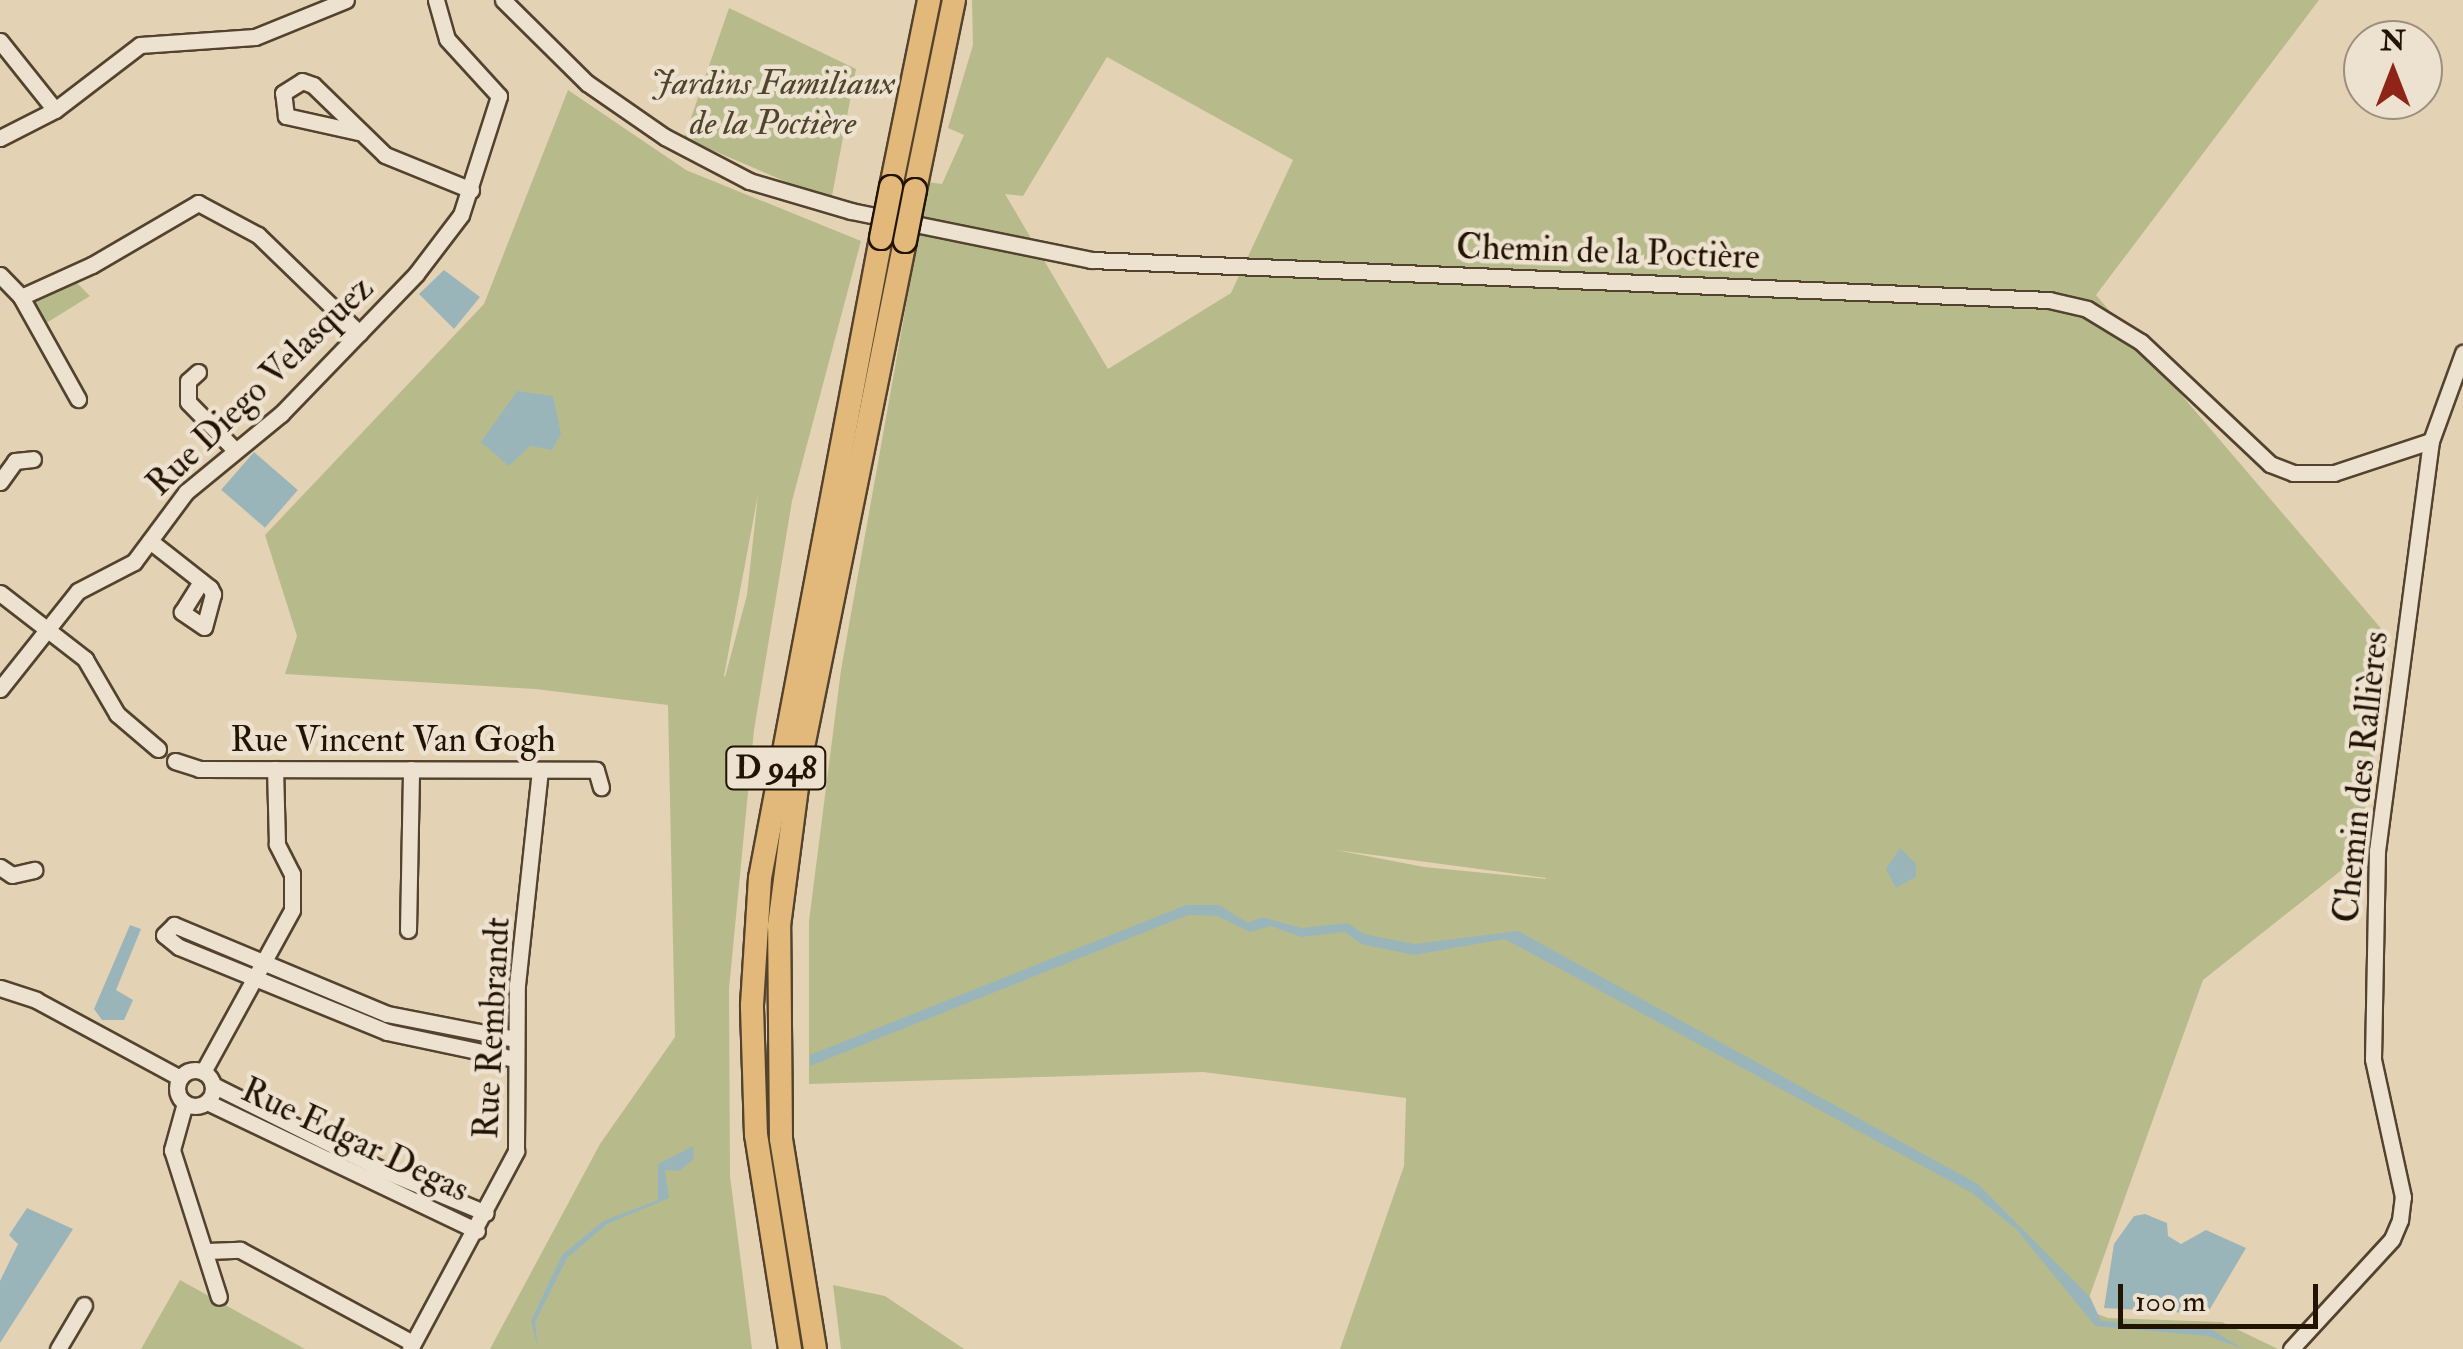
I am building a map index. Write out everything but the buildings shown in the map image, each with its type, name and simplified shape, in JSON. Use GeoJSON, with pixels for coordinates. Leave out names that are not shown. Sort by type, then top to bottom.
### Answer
{"type":"FeatureCollection","features":[{"type":"Feature","properties":{"kind":"highway","name":"D 948"},"geometry":{"type":"LineString","coordinates":[[790,1349],[780,1304],[753,1071],[760,878],[930,0]]}},
{"type":"Feature","properties":{"kind":"highway","name":"D 948"},"geometry":{"type":"LineString","coordinates":[[815,1349],[792,1237],[776,1056],[784,877],[812,701],[954,0]]}},
{"type":"Feature","properties":{"kind":"highway"},"geometry":{"type":"LineString","coordinates":[[792,1237],[828,1349]]}},
{"type":"Feature","properties":{"kind":"highway"},"geometry":{"type":"LineString","coordinates":[[780,1304],[780,1349]]}},
{"type":"Feature","properties":{"kind":"street"},"geometry":{"type":"LineString","coordinates":[[0,138],[55,110],[140,45],[255,37],[346,0]]}},
{"type":"Feature","properties":{"kind":"street","name":"Rue Diego Velasquez"},"geometry":{"type":"LineString","coordinates":[[0,689],[78,592],[124,569],[233,448],[281,414],[421,268],[471,190],[499,96],[447,39],[436,0]]}},
{"type":"Feature","properties":{"kind":"street","name":"Chemin de la Poctière"},"geometry":{"type":"LineString","coordinates":[[503,0],[610,101],[727,171],[813,202],[1091,260],[2049,300],[2087,309],[2141,342],[2270,464],[2293,473],[2334,473],[2431,441]]}},
{"type":"Feature","properties":{"kind":"street"},"geometry":{"type":"LineString","coordinates":[[0,41],[55,110]]}},
{"type":"Feature","properties":{"kind":"street"},"geometry":{"type":"LineString","coordinates":[[358,132],[286,116],[283,93],[302,81],[313,85],[358,132],[418,173],[471,190]]}},
{"type":"Feature","properties":{"kind":"street"},"geometry":{"type":"LineString","coordinates":[[20,297],[92,265],[198,202],[258,235],[359,333]]}},
{"type":"Feature","properties":{"kind":"street"},"geometry":{"type":"LineString","coordinates":[[0,276],[20,297],[78,399]]}},
{"type":"Feature","properties":{"kind":"street","name":"Chemin des Rallières"},"geometry":{"type":"LineString","coordinates":[[2291,1349],[2392,1239],[2400,1220],[2402,1197],[2373,1059],[2374,905],[2382,796],[2431,441],[2463,353]]}},
{"type":"Feature","properties":{"kind":"street"},"geometry":{"type":"LineString","coordinates":[[198,372],[188,381],[188,402],[233,448]]}},
{"type":"Feature","properties":{"kind":"street"},"geometry":{"type":"LineString","coordinates":[[0,482],[15,461],[33,458]]}},
{"type":"Feature","properties":{"kind":"street"},"geometry":{"type":"LineString","coordinates":[[150,540],[201,582]]}},
{"type":"Feature","properties":{"kind":"street"},"geometry":{"type":"LineString","coordinates":[[0,593],[85,660],[117,714],[158,749]]}},
{"type":"Feature","properties":{"kind":"street","name":"Rue Vincent Van Gogh"},"geometry":{"type":"LineString","coordinates":[[174,761],[199,769],[596,770],[601,788]]}},
{"type":"Feature","properties":{"kind":"street"},"geometry":{"type":"LineString","coordinates":[[185,1104],[207,1102],[208,1078],[292,910],[292,874],[277,844],[276,769]]}},
{"type":"Feature","properties":{"kind":"street"},"geometry":{"type":"LineString","coordinates":[[408,930],[411,770]]}},
{"type":"Feature","properties":{"kind":"street","name":"Rue Rembrandt"},"geometry":{"type":"LineString","coordinates":[[411,1346],[482,1221],[516,1151],[514,1039],[540,771]]}},
{"type":"Feature","properties":{"kind":"street"},"geometry":{"type":"LineString","coordinates":[[0,868],[12,875],[34,870]]}},
{"type":"Feature","properties":{"kind":"street"},"geometry":{"type":"LineString","coordinates":[[514,1039],[438,1030],[387,1014],[174,925],[164,935],[255,980],[411,1040],[515,1058]]}},
{"type":"Feature","properties":{"kind":"street"},"geometry":{"type":"LineString","coordinates":[[0,988],[36,1000],[180,1078],[208,1078]]}},
{"type":"Feature","properties":{"kind":"street"},"geometry":{"type":"LineString","coordinates":[[180,1078],[178,1094],[185,1104]]}},
{"type":"Feature","properties":{"kind":"street","name":"Rue Edgar Degas"},"geometry":{"type":"LineString","coordinates":[[208,1078],[482,1221]]}},
{"type":"Feature","properties":{"kind":"street","name":"Rue Edgar Degas"},"geometry":{"type":"LineString","coordinates":[[207,1102],[482,1221]]}},
{"type":"Feature","properties":{"kind":"street"},"geometry":{"type":"LineString","coordinates":[[185,1104],[172,1150],[219,1297]]}},
{"type":"Feature","properties":{"kind":"street"},"geometry":{"type":"LineString","coordinates":[[207,1250],[240,1250],[411,1346]]}},
{"type":"Feature","properties":{"kind":"street"},"geometry":{"type":"LineString","coordinates":[[58,1349],[84,1305]]}},
{"type":"Feature","properties":{"kind":"green space"},"geometry":{"type":"Polygon","coordinates":[[[972,0],[2319,0],[2096,295],[2390,639],[2358,857],[2203,980],[2085,1309],[2108,1318],[2222,1322],[2278,1349],[1340,1349],[1404,1166],[1406,1098],[1203,1072],[809,1084],[809,921],[841,670],[928,182],[942,184],[964,135],[948,128],[973,45],[972,0]],[[1107,57],[1023,196],[1005,194],[1108,369],[1231,293],[1293,160],[1107,57]],[[1336,850],[1424,867],[1546,879],[1546,878],[1336,850]]]}},
{"type":"Feature","properties":{"kind":"green space","name":"Jardins Familiaux de la Poctière"},"geometry":{"type":"Polygon","coordinates":[[[729,8],[856,69],[831,201],[684,138],[729,8]]]}},
{"type":"Feature","properties":{"kind":"green space"},"geometry":{"type":"Polygon","coordinates":[[[568,90],[686,170],[861,241],[792,501],[754,730],[729,989],[730,1176],[752,1349],[490,1349],[600,1144],[675,1037],[668,705],[535,689],[285,674],[297,636],[265,535],[484,304],[568,90]],[[758,495],[725,677],[747,595],[758,495]]]}},
{"type":"Feature","properties":{"kind":"green space"},"geometry":{"type":"Polygon","coordinates":[[[75,281],[90,296],[43,325],[33,308],[38,298],[75,281]]]}},
{"type":"Feature","properties":{"kind":"green space"},"geometry":{"type":"Polygon","coordinates":[[[268,975],[389,1020],[510,1049],[386,1029],[268,975]]]}},
{"type":"Feature","properties":{"kind":"green space"},"geometry":{"type":"Polygon","coordinates":[[[180,1280],[305,1349],[141,1349],[180,1280]]]}},
{"type":"Feature","properties":{"kind":"green space"},"geometry":{"type":"Polygon","coordinates":[[[833,1285],[885,1296],[964,1349],[841,1349],[833,1285]]]}},
{"type":"Feature","properties":{"kind":"water"},"geometry":{"type":"Polygon","coordinates":[[[444,270],[480,297],[454,329],[419,294],[444,270]]]}},
{"type":"Feature","properties":{"kind":"water"},"geometry":{"type":"Polygon","coordinates":[[[517,391],[553,396],[561,434],[552,450],[530,446],[509,466],[481,442],[517,391]]]}},
{"type":"Feature","properties":{"kind":"water"},"geometry":{"type":"Polygon","coordinates":[[[254,452],[298,490],[265,528],[221,490],[254,452]]]}},
{"type":"Feature","properties":{"kind":"water"},"geometry":{"type":"Polygon","coordinates":[[[1900,848],[1916,864],[1916,877],[1896,888],[1886,869],[1900,848]]]}},
{"type":"Feature","properties":{"kind":"water"},"geometry":{"type":"Polygon","coordinates":[[[1186,905],[1219,905],[1248,923],[1262,917],[1302,928],[1347,923],[1364,934],[1414,944],[1518,931],[1978,1184],[2090,1297],[2101,1321],[2211,1329],[2243,1349],[2208,1336],[2095,1326],[2017,1230],[1972,1193],[1505,939],[1414,955],[1361,944],[1345,932],[1301,937],[1271,926],[1250,932],[1217,916],[1188,915],[810,1066],[810,1055],[1186,905]]]}},
{"type":"Feature","properties":{"kind":"water"},"geometry":{"type":"Polygon","coordinates":[[[130,925],[141,929],[116,990],[133,1000],[124,1020],[102,1020],[94,1009],[130,925]]]}},
{"type":"Feature","properties":{"kind":"water"},"geometry":{"type":"Polygon","coordinates":[[[693,1146],[694,1159],[679,1171],[665,1170],[669,1198],[607,1224],[567,1258],[535,1322],[538,1349],[531,1321],[562,1255],[603,1221],[658,1200],[658,1164],[693,1146]]]}},
{"type":"Feature","properties":{"kind":"water"},"geometry":{"type":"Polygon","coordinates":[[[27,1208],[73,1229],[0,1343],[0,1281],[18,1244],[9,1235],[27,1208]]]}},
{"type":"Feature","properties":{"kind":"water"},"geometry":{"type":"Polygon","coordinates":[[[2145,1214],[2167,1223],[2168,1236],[2181,1244],[2206,1230],[2246,1248],[2207,1314],[2104,1308],[2114,1244],[2134,1216],[2145,1214]]]}}]}
